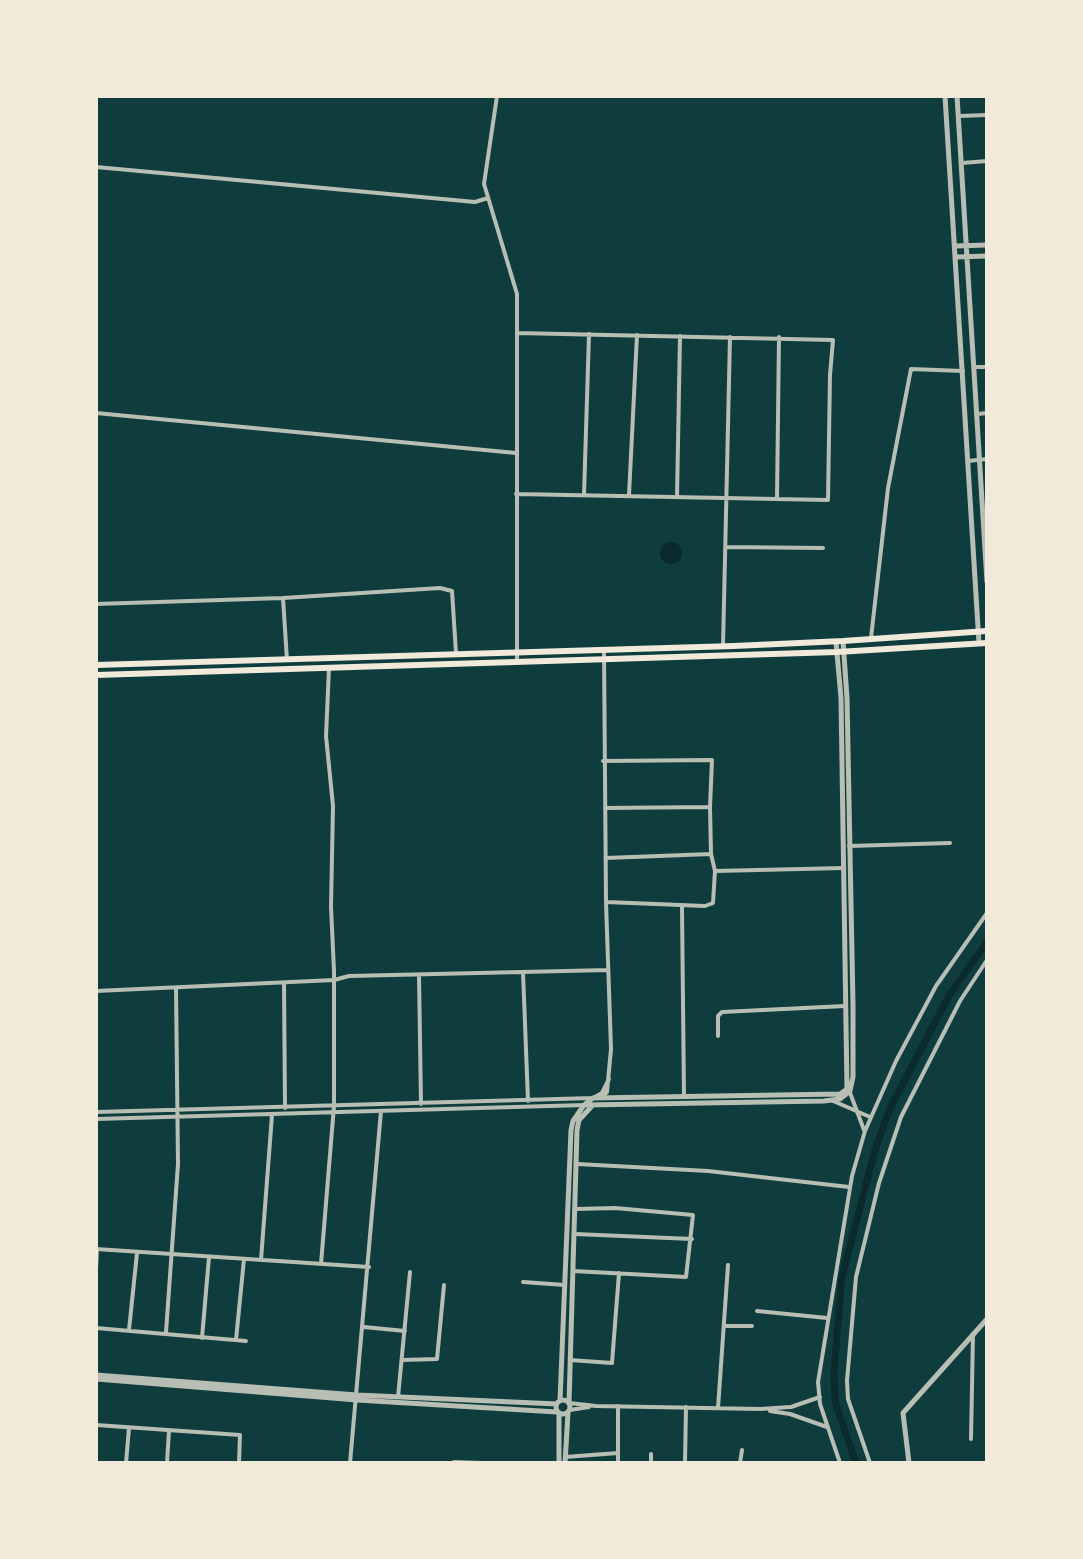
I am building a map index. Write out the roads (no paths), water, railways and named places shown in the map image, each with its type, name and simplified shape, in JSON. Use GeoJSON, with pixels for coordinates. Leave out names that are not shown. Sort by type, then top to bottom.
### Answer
{"type":"FeatureCollection","features":[{"type":"Feature","properties":{"kind":"main road"},"geometry":{"type":"LineString","coordinates":[[96,665],[839,642],[987,631]]}},
{"type":"Feature","properties":{"kind":"main road"},"geometry":{"type":"LineString","coordinates":[[96,675],[840,652],[983,643]]}},
{"type":"Feature","properties":{"kind":"street"},"geometry":{"type":"LineString","coordinates":[[497,96],[484,184],[517,294],[517,663]]}},
{"type":"Feature","properties":{"kind":"street"},"geometry":{"type":"LineString","coordinates":[[945,96],[977,632],[983,643]]}},
{"type":"Feature","properties":{"kind":"street"},"geometry":{"type":"LineString","coordinates":[[957,96],[978,414],[984,459],[987,582]]}},
{"type":"Feature","properties":{"kind":"street"},"geometry":{"type":"LineString","coordinates":[[959,116],[987,115]]}},
{"type":"Feature","properties":{"kind":"street"},"geometry":{"type":"LineString","coordinates":[[962,163],[987,161]]}},
{"type":"Feature","properties":{"kind":"street"},"geometry":{"type":"LineString","coordinates":[[96,167],[475,202],[488,198]]}},
{"type":"Feature","properties":{"kind":"street"},"geometry":{"type":"LineString","coordinates":[[955,246],[987,245]]}},
{"type":"Feature","properties":{"kind":"street"},"geometry":{"type":"LineString","coordinates":[[956,257],[987,256]]}},
{"type":"Feature","properties":{"kind":"street"},"geometry":{"type":"LineString","coordinates":[[516,494],[828,500],[833,340],[517,333]]}},
{"type":"Feature","properties":{"kind":"street"},"geometry":{"type":"LineString","coordinates":[[584,495],[589,334]]}},
{"type":"Feature","properties":{"kind":"street"},"geometry":{"type":"LineString","coordinates":[[629,495],[637,335]]}},
{"type":"Feature","properties":{"kind":"street"},"geometry":{"type":"LineString","coordinates":[[677,497],[680,336]]}},
{"type":"Feature","properties":{"kind":"street"},"geometry":{"type":"LineString","coordinates":[[723,646],[730,337]]}},
{"type":"Feature","properties":{"kind":"street"},"geometry":{"type":"LineString","coordinates":[[777,499],[779,337]]}},
{"type":"Feature","properties":{"kind":"street"},"geometry":{"type":"LineString","coordinates":[[976,367],[987,367]]}},
{"type":"Feature","properties":{"kind":"street"},"geometry":{"type":"LineString","coordinates":[[871,638],[888,488],[911,369],[963,371]]}},
{"type":"Feature","properties":{"kind":"street"},"geometry":{"type":"LineString","coordinates":[[96,413],[516,453]]}},
{"type":"Feature","properties":{"kind":"street"},"geometry":{"type":"LineString","coordinates":[[978,414],[987,413]]}},
{"type":"Feature","properties":{"kind":"street"},"geometry":{"type":"LineString","coordinates":[[968,461],[984,459]]}},
{"type":"Feature","properties":{"kind":"street"},"geometry":{"type":"LineString","coordinates":[[726,547],[823,548]]}},
{"type":"Feature","properties":{"kind":"street"},"geometry":{"type":"LineString","coordinates":[[96,604],[450,589],[456,656]]}},
{"type":"Feature","properties":{"kind":"street"},"geometry":{"type":"LineString","coordinates":[[283,598],[287,660]]}},
{"type":"Feature","properties":{"kind":"street"},"geometry":{"type":"LineString","coordinates":[[96,1112],[830,1097],[849,1090],[853,1077],[853,1005],[839,642]]}},
{"type":"Feature","properties":{"kind":"street"},"geometry":{"type":"LineString","coordinates":[[602,1098],[607,1092],[611,1049],[603,761],[604,650]]}},
{"type":"Feature","properties":{"kind":"street"},"geometry":{"type":"LineString","coordinates":[[840,652],[849,1090],[865,1131]]}},
{"type":"Feature","properties":{"kind":"street"},"geometry":{"type":"LineString","coordinates":[[321,1264],[334,1106],[333,806],[326,736],[329,668]]}},
{"type":"Feature","properties":{"kind":"street"},"geometry":{"type":"LineString","coordinates":[[603,761],[712,760],[711,854],[715,871],[713,903],[705,906],[606,902]]}},
{"type":"Feature","properties":{"kind":"street"},"geometry":{"type":"LineString","coordinates":[[604,808],[710,807]]}},
{"type":"Feature","properties":{"kind":"street"},"geometry":{"type":"LineString","coordinates":[[849,846],[950,843]]}},
{"type":"Feature","properties":{"kind":"street"},"geometry":{"type":"LineString","coordinates":[[605,858],[711,854]]}},
{"type":"Feature","properties":{"kind":"street"},"geometry":{"type":"LineString","coordinates":[[715,871],[844,868]]}},
{"type":"Feature","properties":{"kind":"street"},"geometry":{"type":"LineString","coordinates":[[682,907],[684,1096]]}},
{"type":"Feature","properties":{"kind":"street"},"geometry":{"type":"LineString","coordinates":[[840,1463],[827,1427],[818,1382],[849,1187],[870,1117],[896,1061],[936,986],[987,913]]}},
{"type":"Feature","properties":{"kind":"street"},"geometry":{"type":"LineString","coordinates":[[870,1463],[848,1399],[856,1277],[879,1183],[901,1117],[960,1001],[987,960]]}},
{"type":"Feature","properties":{"kind":"street"},"geometry":{"type":"LineString","coordinates":[[96,991],[284,983],[349,976],[608,970]]}},
{"type":"Feature","properties":{"kind":"street"},"geometry":{"type":"LineString","coordinates":[[523,972],[528,1101]]}},
{"type":"Feature","properties":{"kind":"street"},"geometry":{"type":"LineString","coordinates":[[419,975],[421,1104]]}},
{"type":"Feature","properties":{"kind":"street"},"geometry":{"type":"LineString","coordinates":[[284,983],[286,1114]]}},
{"type":"Feature","properties":{"kind":"street"},"geometry":{"type":"LineString","coordinates":[[166,1332],[178,1164],[176,988]]}},
{"type":"Feature","properties":{"kind":"street"},"geometry":{"type":"LineString","coordinates":[[718,1036],[718,1016],[722,1012],[847,1006]]}},
{"type":"Feature","properties":{"kind":"street"},"geometry":{"type":"LineString","coordinates":[[576,1120],[602,1093],[609,1079]]}},
{"type":"Feature","properties":{"kind":"street"},"geometry":{"type":"LineString","coordinates":[[96,1119],[570,1106],[584,1105],[602,1098],[684,1096],[830,1097],[870,1117]]}},
{"type":"Feature","properties":{"kind":"street"},"geometry":{"type":"LineString","coordinates":[[563,1461],[569,1409],[577,1164],[576,1120],[570,1100]]}},
{"type":"Feature","properties":{"kind":"street"},"geometry":{"type":"LineString","coordinates":[[350,1463],[381,1105]]}},
{"type":"Feature","properties":{"kind":"street"},"geometry":{"type":"LineString","coordinates":[[563,1461],[558,1408],[576,1120],[584,1105]]}},
{"type":"Feature","properties":{"kind":"street"},"geometry":{"type":"LineString","coordinates":[[261,1260],[272,1115]]}},
{"type":"Feature","properties":{"kind":"street"},"geometry":{"type":"LineString","coordinates":[[577,1164],[708,1171],[849,1187]]}},
{"type":"Feature","properties":{"kind":"street"},"geometry":{"type":"LineString","coordinates":[[573,1271],[686,1277],[693,1215],[615,1208],[575,1209]]}},
{"type":"Feature","properties":{"kind":"street"},"geometry":{"type":"LineString","coordinates":[[575,1234],[692,1239]]}},
{"type":"Feature","properties":{"kind":"street"},"geometry":{"type":"LineString","coordinates":[[96,1269],[96,1249],[369,1267]]}},
{"type":"Feature","properties":{"kind":"street"},"geometry":{"type":"LineString","coordinates":[[129,1330],[137,1252]]}},
{"type":"Feature","properties":{"kind":"street"},"geometry":{"type":"LineString","coordinates":[[202,1338],[209,1257]]}},
{"type":"Feature","properties":{"kind":"street"},"geometry":{"type":"LineString","coordinates":[[236,1340],[244,1259]]}},
{"type":"Feature","properties":{"kind":"street"},"geometry":{"type":"LineString","coordinates":[[718,1408],[728,1265]]}},
{"type":"Feature","properties":{"kind":"street"},"geometry":{"type":"LineString","coordinates":[[398,1398],[410,1272]]}},
{"type":"Feature","properties":{"kind":"street"},"geometry":{"type":"LineString","coordinates":[[570,1360],[612,1363],[619,1273]]}},
{"type":"Feature","properties":{"kind":"street"},"geometry":{"type":"LineString","coordinates":[[523,1282],[566,1285]]}},
{"type":"Feature","properties":{"kind":"street"},"geometry":{"type":"LineString","coordinates":[[402,1360],[437,1359],[444,1285]]}},
{"type":"Feature","properties":{"kind":"street"},"geometry":{"type":"LineString","coordinates":[[757,1311],[827,1318]]}},
{"type":"Feature","properties":{"kind":"street"},"geometry":{"type":"LineString","coordinates":[[909,1463],[903,1413],[987,1319]]}},
{"type":"Feature","properties":{"kind":"street"},"geometry":{"type":"LineString","coordinates":[[725,1326],[752,1326]]}},
{"type":"Feature","properties":{"kind":"street"},"geometry":{"type":"LineString","coordinates":[[364,1327],[405,1331]]}},
{"type":"Feature","properties":{"kind":"street"},"geometry":{"type":"LineString","coordinates":[[96,1328],[246,1341]]}},
{"type":"Feature","properties":{"kind":"street"},"geometry":{"type":"LineString","coordinates":[[971,1439],[973,1334]]}},
{"type":"Feature","properties":{"kind":"street"},"geometry":{"type":"LineString","coordinates":[[96,1377],[357,1398],[569,1409]]}},
{"type":"Feature","properties":{"kind":"street"},"geometry":{"type":"LineString","coordinates":[[357,1398],[569,1409],[618,1406],[760,1409],[791,1407],[820,1397]]}},
{"type":"Feature","properties":{"kind":"street"},"geometry":{"type":"LineString","coordinates":[[618,1406],[618,1463]]}},
{"type":"Feature","properties":{"kind":"street"},"geometry":{"type":"LineString","coordinates":[[685,1463],[686,1407]]}},
{"type":"Feature","properties":{"kind":"street"},"geometry":{"type":"LineString","coordinates":[[760,1409],[790,1414],[827,1427]]}},
{"type":"Feature","properties":{"kind":"street"},"geometry":{"type":"LineString","coordinates":[[96,1425],[240,1435],[239,1463]]}},
{"type":"Feature","properties":{"kind":"street"},"geometry":{"type":"LineString","coordinates":[[126,1463],[129,1428]]}},
{"type":"Feature","properties":{"kind":"street"},"geometry":{"type":"LineString","coordinates":[[167,1463],[169,1430]]}},
{"type":"Feature","properties":{"kind":"street"},"geometry":{"type":"LineString","coordinates":[[740,1463],[742,1450]]}},
{"type":"Feature","properties":{"kind":"street"},"geometry":{"type":"LineString","coordinates":[[563,1461],[618,1453]]}},
{"type":"Feature","properties":{"kind":"street"},"geometry":{"type":"LineString","coordinates":[[651,1454],[651,1463]]}},
{"type":"Feature","properties":{"kind":"street"},"geometry":{"type":"LineString","coordinates":[[454,1462],[482,1463]]}},
{"type":"Feature","properties":{"kind":"water"},"geometry":{"type":"Polygon","coordinates":[[[671,542],[679,545],[682,553],[679,561],[671,564],[663,561],[660,553],[663,545],[671,542]]]}},
{"type":"Feature","properties":{"kind":"waterway"},"geometry":{"type":"LineString","coordinates":[[856,1463],[835,1402],[834,1371],[842,1277],[875,1150],[890,1108],[950,994],[987,942]]}}]}
